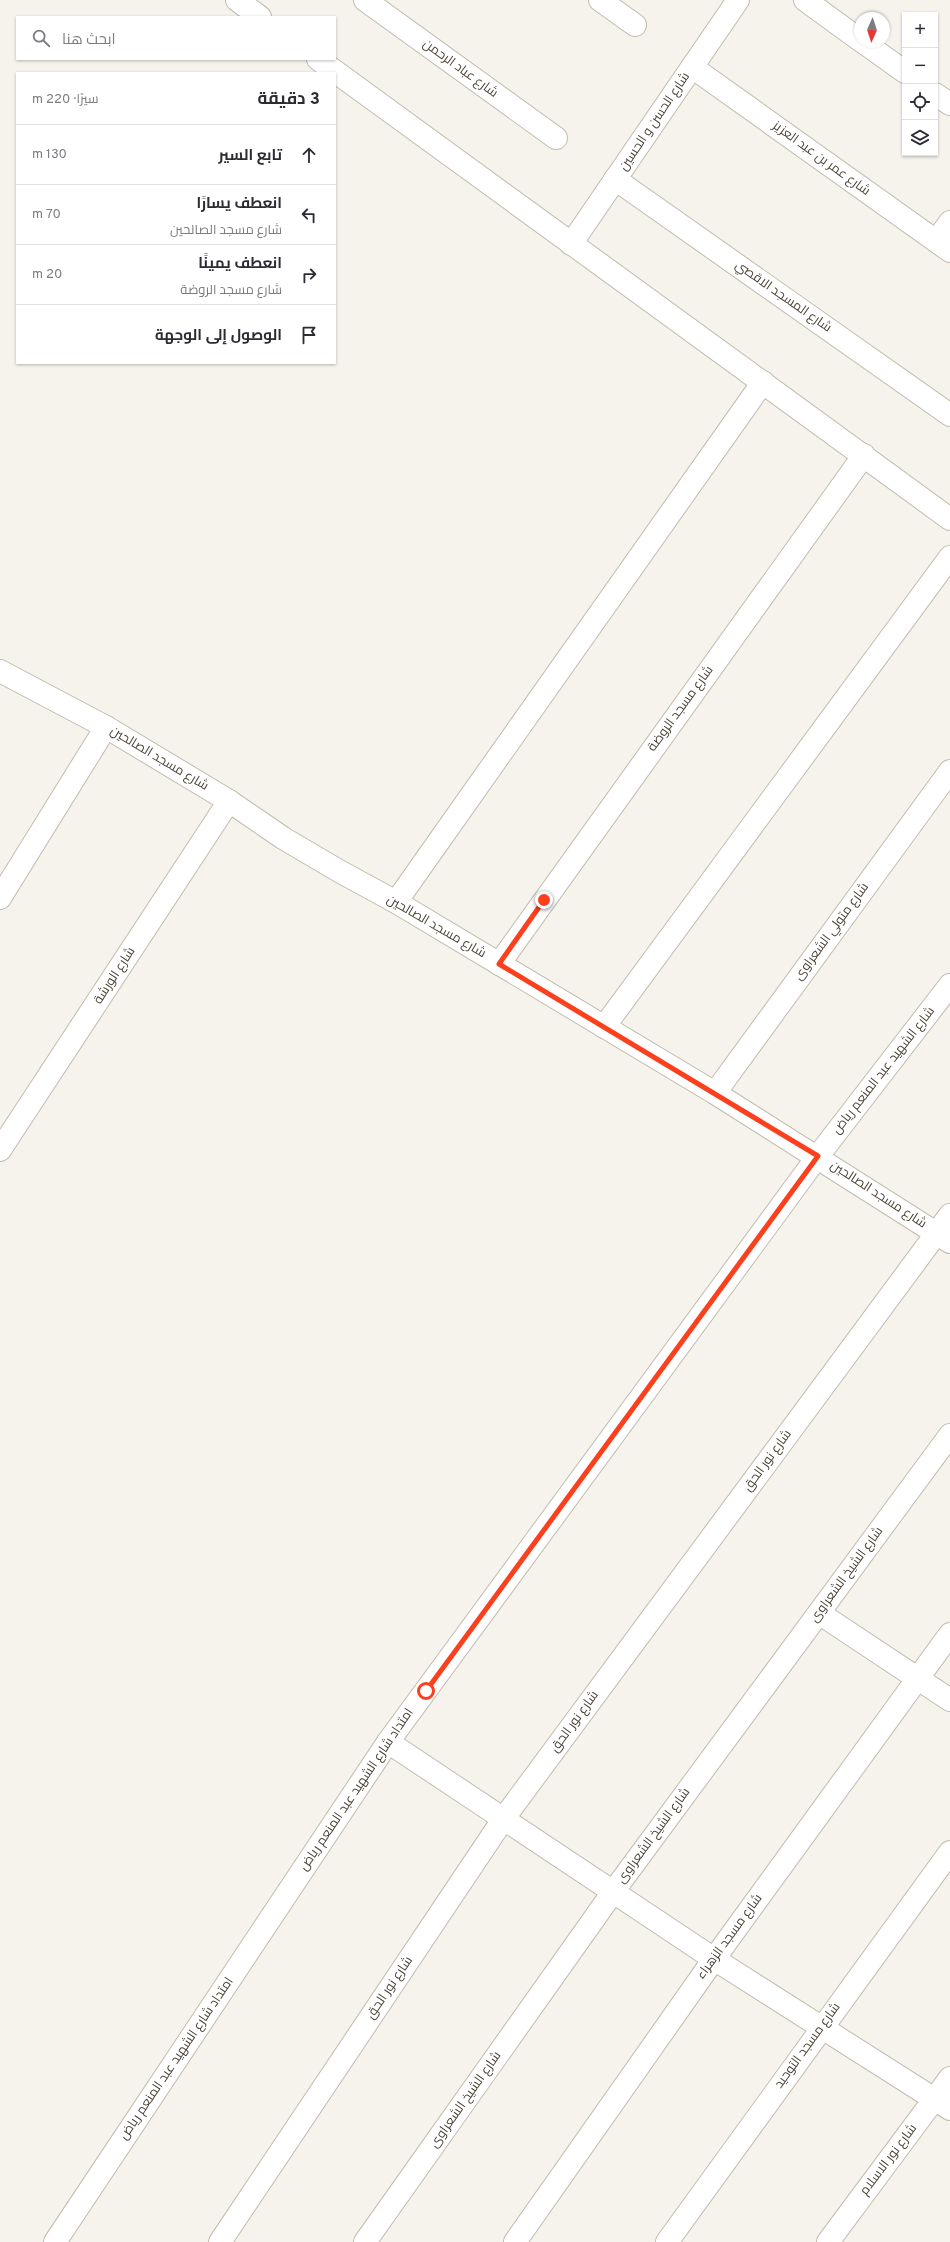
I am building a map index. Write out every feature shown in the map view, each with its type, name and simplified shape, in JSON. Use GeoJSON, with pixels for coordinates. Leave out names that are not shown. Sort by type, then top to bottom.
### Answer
{"type":"FeatureCollection","features":[{"type":"Feature","properties":{"kind":"street"},"geometry":{"type":"LineString","coordinates":[[237,0],[259,16]]}},
{"type":"Feature","properties":{"kind":"street","name":"شارع عباد الرحمن"},"geometry":{"type":"LineString","coordinates":[[365,0],[556,138]]}},
{"type":"Feature","properties":{"kind":"street"},"geometry":{"type":"LineString","coordinates":[[600,0],[635,25]]}},
{"type":"Feature","properties":{"kind":"street","name":"شارع الحسن و الحسين"},"geometry":{"type":"LineString","coordinates":[[571,244],[738,0]]}},
{"type":"Feature","properties":{"kind":"street"},"geometry":{"type":"LineString","coordinates":[[805,0],[854,36]]}},
{"type":"Feature","properties":{"kind":"street"},"geometry":{"type":"LineString","coordinates":[[871,48],[902,70]]}},
{"type":"Feature","properties":{"kind":"street"},"geometry":{"type":"LineString","coordinates":[[319,60],[336,72]]}},
{"type":"Feature","properties":{"kind":"street","name":"شارع عمر بن عبد العزيز"},"geometry":{"type":"LineString","coordinates":[[692,67],[943,246]]}},
{"type":"Feature","properties":{"kind":"street"},"geometry":{"type":"LineString","coordinates":[[336,72],[950,519]]}},
{"type":"Feature","properties":{"kind":"street"},"geometry":{"type":"LineString","coordinates":[[938,96],[950,104]]}},
{"type":"Feature","properties":{"kind":"street","name":"شارع المسجد الاقصي"},"geometry":{"type":"LineString","coordinates":[[615,179],[950,414]]}},
{"type":"Feature","properties":{"kind":"street"},"geometry":{"type":"LineString","coordinates":[[943,246],[950,222]]}},
{"type":"Feature","properties":{"kind":"street"},"geometry":{"type":"LineString","coordinates":[[396,902],[763,382]]}},
{"type":"Feature","properties":{"kind":"street","name":"شارع مسجد الروضة"},"geometry":{"type":"LineString","coordinates":[[499,964],[864,455]]}},
{"type":"Feature","properties":{"kind":"street"},"geometry":{"type":"LineString","coordinates":[[604,1027],[950,557]]}},
{"type":"Feature","properties":{"kind":"street","name":"شارع مسجد الصالحين"},"geometry":{"type":"LineString","coordinates":[[0,671],[106,727],[229,801],[283,838],[396,902],[715,1093],[818,1156],[944,1237]]}},
{"type":"Feature","properties":{"kind":"street"},"geometry":{"type":"LineString","coordinates":[[0,898],[106,727]]}},
{"type":"Feature","properties":{"kind":"street","name":"شارع متولي الشعراوى"},"geometry":{"type":"LineString","coordinates":[[715,1093],[950,771]]}},
{"type":"Feature","properties":{"kind":"street","name":"شارع الورشة"},"geometry":{"type":"LineString","coordinates":[[0,1150],[229,801]]}},
{"type":"Feature","properties":{"kind":"street","name":"شارع الشهيد عبد المنعم رياض"},"geometry":{"type":"LineString","coordinates":[[818,1156],[950,985]]}},
{"type":"Feature","properties":{"kind":"street","name":"امتداد شارع الشهيد عبد المنعم رياض"},"geometry":{"type":"LineString","coordinates":[[55,2242],[388,1742],[818,1156]]}},
{"type":"Feature","properties":{"kind":"street","name":"شارع نور الحق"},"geometry":{"type":"LineString","coordinates":[[220,2242],[504,1818],[944,1237],[950,1215]]}},
{"type":"Feature","properties":{"kind":"street","name":"شارع الشيخ الشعراوى"},"geometry":{"type":"LineString","coordinates":[[365,2242],[613,1892],[950,1435]]}},
{"type":"Feature","properties":{"kind":"street"},"geometry":{"type":"LineString","coordinates":[[818,1613],[950,1700]]}},
{"type":"Feature","properties":{"kind":"street","name":"شارع مسجد الزهراء"},"geometry":{"type":"LineString","coordinates":[[515,2242],[714,1959],[950,1634]]}},
{"type":"Feature","properties":{"kind":"street"},"geometry":{"type":"LineString","coordinates":[[388,1742],[714,1959],[942,2104]]}},
{"type":"Feature","properties":{"kind":"street","name":"شارع مسجد التوحيد"},"geometry":{"type":"LineString","coordinates":[[667,2242],[950,1852]]}},
{"type":"Feature","properties":{"kind":"street","name":"شارع نور الاسلام"},"geometry":{"type":"LineString","coordinates":[[828,2242],[942,2104],[950,2078]]}},
{"type":"Feature","properties":{"kind":"route"},"geometry":{"type":"LineString","coordinates":[[426,1691],[818,1156],[499,964],[544,900]]}}]}
